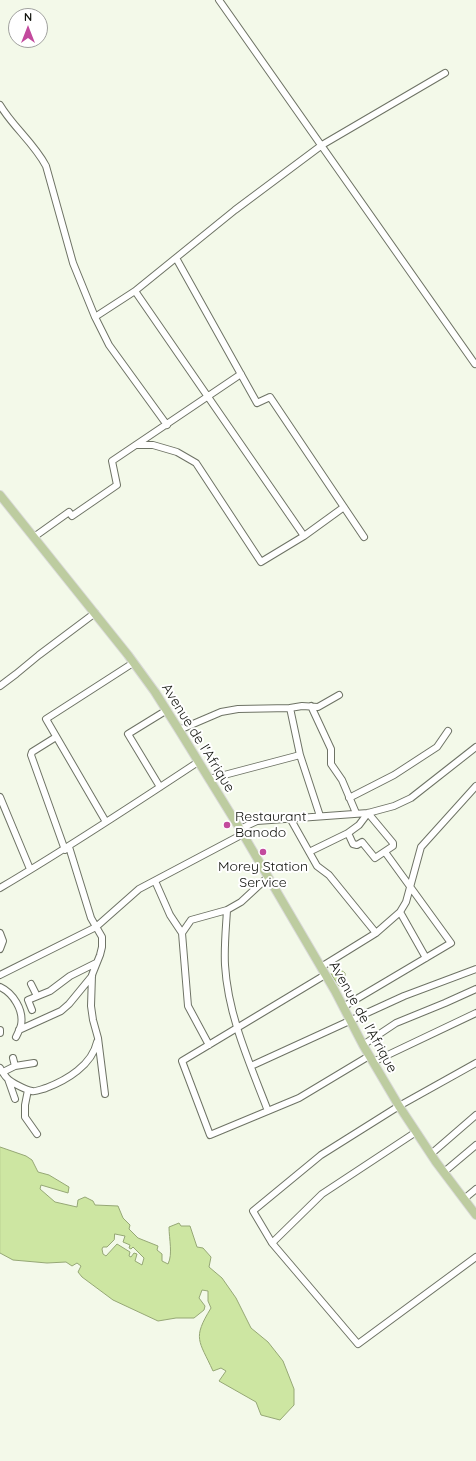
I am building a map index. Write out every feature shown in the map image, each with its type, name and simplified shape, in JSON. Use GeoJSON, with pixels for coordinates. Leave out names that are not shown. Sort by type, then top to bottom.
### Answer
{"type":"FeatureCollection","features":[{"type":"Feature","properties":{"kind":"main road","name":"Avenue de l'Afrique"},"geometry":{"type":"LineString","coordinates":[[0,495],[134,663],[167,710],[268,877],[399,1106],[431,1154],[476,1215]]}},
{"type":"Feature","properties":{"kind":"street"},"geometry":{"type":"LineString","coordinates":[[219,0],[475,364]]}},
{"type":"Feature","properties":{"kind":"street"},"geometry":{"type":"LineString","coordinates":[[95,317],[135,291],[241,206],[322,145],[445,73]]}},
{"type":"Feature","properties":{"kind":"street"},"geometry":{"type":"LineString","coordinates":[[0,106],[5,114],[27,138],[40,155],[46,166],[73,263],[95,317],[109,345],[167,425]]}},
{"type":"Feature","properties":{"kind":"street"},"geometry":{"type":"LineString","coordinates":[[176,258],[257,403],[270,397],[364,536]]}},
{"type":"Feature","properties":{"kind":"street"},"geometry":{"type":"LineString","coordinates":[[135,291],[304,536]]}},
{"type":"Feature","properties":{"kind":"street"},"geometry":{"type":"LineString","coordinates":[[34,538],[69,512],[72,516],[117,485],[112,461],[241,374]]}},
{"type":"Feature","properties":{"kind":"street"},"geometry":{"type":"LineString","coordinates":[[136,445],[153,445],[177,452],[196,463],[261,562],[304,536],[344,507]]}},
{"type":"Feature","properties":{"kind":"street"},"geometry":{"type":"LineString","coordinates":[[0,686],[95,613]]}},
{"type":"Feature","properties":{"kind":"street"},"geometry":{"type":"LineString","coordinates":[[106,822],[46,719],[134,663]]}},
{"type":"Feature","properties":{"kind":"street"},"geometry":{"type":"LineString","coordinates":[[179,730],[221,712],[238,709],[290,708],[302,706],[318,707],[339,695]]}},
{"type":"Feature","properties":{"kind":"street"},"geometry":{"type":"LineString","coordinates":[[311,706],[331,749],[331,764],[342,780],[356,813]]}},
{"type":"Feature","properties":{"kind":"street"},"geometry":{"type":"LineString","coordinates":[[290,708],[300,755],[320,816]]}},
{"type":"Feature","properties":{"kind":"street"},"geometry":{"type":"LineString","coordinates":[[160,787],[128,734],[167,710]]}},
{"type":"Feature","properties":{"kind":"street"},"geometry":{"type":"LineString","coordinates":[[349,798],[394,775],[437,747],[448,731]]}},
{"type":"Feature","properties":{"kind":"street"},"geometry":{"type":"LineString","coordinates":[[56,738],[39,747],[31,754],[67,848],[91,918],[102,937],[100,955],[92,975],[91,1006],[98,1038],[105,1094]]}},
{"type":"Feature","properties":{"kind":"street"},"geometry":{"type":"LineString","coordinates":[[0,975],[96,927],[139,889],[257,821],[368,813],[394,806],[411,798],[476,747]]}},
{"type":"Feature","properties":{"kind":"street"},"geometry":{"type":"LineString","coordinates":[[209,779],[300,755]]}},
{"type":"Feature","properties":{"kind":"street"},"geometry":{"type":"LineString","coordinates":[[0,888],[67,848],[198,762]]}},
{"type":"Feature","properties":{"kind":"street"},"geometry":{"type":"LineString","coordinates":[[320,967],[376,933],[400,912],[406,902],[421,847],[476,786]]}},
{"type":"Feature","properties":{"kind":"street"},"geometry":{"type":"LineString","coordinates":[[0,797],[30,869]]}},
{"type":"Feature","properties":{"kind":"street"},"geometry":{"type":"LineString","coordinates":[[309,852],[348,833],[359,824],[368,813]]}},
{"type":"Feature","properties":{"kind":"street"},"geometry":{"type":"LineString","coordinates":[[348,833],[354,844],[357,845],[362,842],[375,858],[393,846],[393,843],[368,813]]}},
{"type":"Feature","properties":{"kind":"street"},"geometry":{"type":"LineString","coordinates":[[290,818],[317,866],[329,875],[376,933]]}},
{"type":"Feature","properties":{"kind":"street"},"geometry":{"type":"LineString","coordinates":[[343,1007],[451,943],[385,852]]}},
{"type":"Feature","properties":{"kind":"street"},"geometry":{"type":"LineString","coordinates":[[182,933],[191,920],[227,910],[241,902],[268,877]]}},
{"type":"Feature","properties":{"kind":"street"},"geometry":{"type":"LineString","coordinates":[[155,881],[170,915],[182,933],[188,1006],[209,1045]]}},
{"type":"Feature","properties":{"kind":"street"},"geometry":{"type":"LineString","coordinates":[[227,910],[224,942],[225,966],[237,1029],[268,1111]]}},
{"type":"Feature","properties":{"kind":"street"},"geometry":{"type":"LineString","coordinates":[[400,912],[426,958]]}},
{"type":"Feature","properties":{"kind":"street"},"geometry":{"type":"LineString","coordinates":[[0,933],[3,941],[0,949]]}},
{"type":"Feature","properties":{"kind":"street"},"geometry":{"type":"LineString","coordinates":[[32,1010],[28,1000],[50,991],[70,976],[96,963]]}},
{"type":"Feature","properties":{"kind":"street"},"geometry":{"type":"LineString","coordinates":[[251,1066],[404,996],[476,969]]}},
{"type":"Feature","properties":{"kind":"street"},"geometry":{"type":"LineString","coordinates":[[20,1030],[61,1011],[69,1004],[92,975]]}},
{"type":"Feature","properties":{"kind":"street"},"geometry":{"type":"LineString","coordinates":[[325,975],[182,1061],[210,1135],[299,1098],[371,1059],[476,1013]]}},
{"type":"Feature","properties":{"kind":"street"},"geometry":{"type":"LineString","coordinates":[[31,984],[37,996]]}},
{"type":"Feature","properties":{"kind":"street"},"geometry":{"type":"LineString","coordinates":[[0,987],[10,995],[19,1006],[22,1017],[20,1030],[16,1037]]}},
{"type":"Feature","properties":{"kind":"street"},"geometry":{"type":"LineString","coordinates":[[363,1045],[396,1023],[445,1004],[476,989]]}},
{"type":"Feature","properties":{"kind":"street"},"geometry":{"type":"LineString","coordinates":[[8,1079],[34,1092],[64,1081],[84,1065],[90,1058],[96,1048],[98,1038]]}},
{"type":"Feature","properties":{"kind":"street"},"geometry":{"type":"LineString","coordinates":[[13,1058],[15,1066]]}},
{"type":"Feature","properties":{"kind":"street"},"geometry":{"type":"LineString","coordinates":[[15,1099],[8,1079],[1,1070],[34,1063]]}},
{"type":"Feature","properties":{"kind":"street"},"geometry":{"type":"LineString","coordinates":[[476,1063],[399,1106],[321,1156],[254,1211],[272,1243],[358,1344],[476,1257]]}},
{"type":"Feature","properties":{"kind":"street"},"geometry":{"type":"LineString","coordinates":[[28,1090],[25,1105],[25,1117],[38,1134]]}},
{"type":"Feature","properties":{"kind":"street"},"geometry":{"type":"LineString","coordinates":[[431,1154],[476,1115]]}},
{"type":"Feature","properties":{"kind":"street"},"geometry":{"type":"LineString","coordinates":[[272,1243],[322,1194],[416,1132]]}},
{"type":"Feature","properties":{"kind":"street"},"geometry":{"type":"LineString","coordinates":[[444,1172],[476,1145]]}},
{"type":"Feature","properties":{"kind":"street"},"geometry":{"type":"LineString","coordinates":[[464,1199],[476,1189]]}},
{"type":"Feature","properties":{"kind":"shaded area"},"geometry":{"type":"Polygon","coordinates":[[[338,968],[345,973],[345,987],[339,986],[331,974],[338,968]]]}},
{"type":"Feature","properties":{"kind":"shaded area"},"geometry":{"type":"Polygon","coordinates":[[[0,1147],[26,1156],[32,1160],[38,1172],[49,1175],[69,1187],[68,1193],[41,1185],[40,1189],[55,1202],[77,1207],[78,1200],[85,1197],[93,1201],[95,1205],[118,1206],[123,1218],[130,1225],[129,1229],[138,1238],[158,1246],[157,1250],[162,1254],[162,1261],[168,1264],[171,1251],[169,1227],[179,1223],[181,1226],[190,1226],[197,1247],[203,1248],[211,1257],[209,1267],[222,1278],[236,1298],[251,1328],[268,1342],[283,1361],[294,1389],[294,1405],[280,1420],[261,1415],[256,1402],[219,1381],[226,1371],[221,1368],[213,1371],[201,1346],[200,1340],[201,1327],[211,1308],[208,1301],[208,1291],[202,1290],[199,1298],[205,1306],[204,1310],[194,1318],[176,1318],[158,1321],[113,1300],[82,1277],[78,1272],[81,1266],[77,1263],[72,1266],[66,1262],[47,1263],[13,1260],[0,1253],[0,1147]],[[115,1234],[114,1240],[107,1247],[103,1247],[103,1254],[106,1256],[117,1244],[130,1252],[129,1256],[131,1257],[134,1253],[137,1254],[135,1261],[142,1265],[144,1258],[133,1247],[131,1249],[129,1248],[130,1245],[123,1242],[125,1236],[115,1234]]]}},
{"type":"Feature","properties":{"kind":"place","name":"Restaurant Banodo"},"geometry":{"type":"Point","coordinates":[227,825]}},
{"type":"Feature","properties":{"kind":"place","name":"Morey Station Service"},"geometry":{"type":"Point","coordinates":[263,852]}}]}
